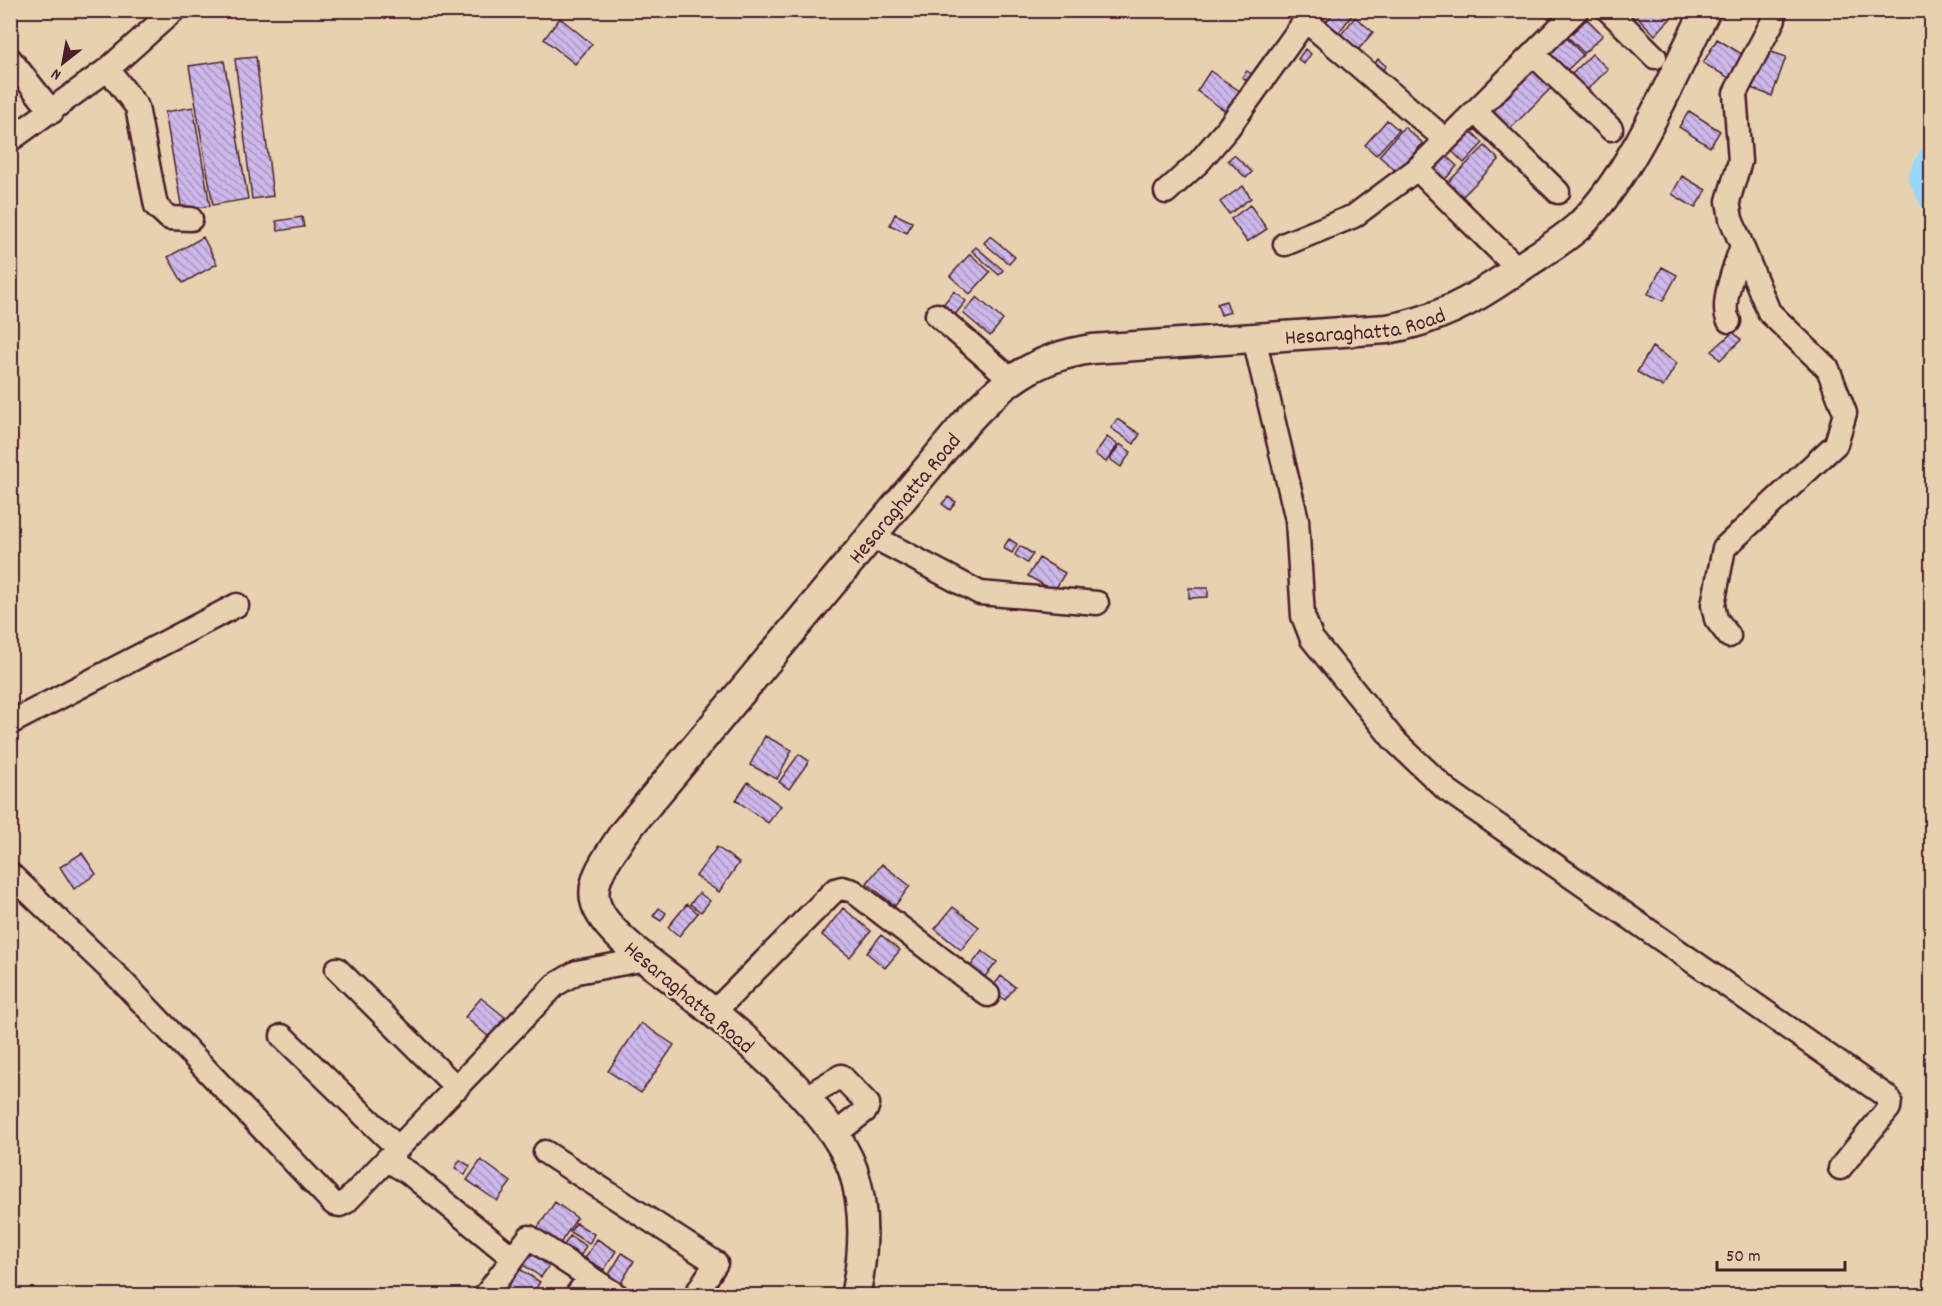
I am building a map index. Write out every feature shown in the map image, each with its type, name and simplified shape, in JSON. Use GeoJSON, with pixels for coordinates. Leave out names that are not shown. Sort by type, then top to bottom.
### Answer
{"type":"FeatureCollection","features":[{"type":"Feature","properties":{"kind":"main road","name":"Hesaraghatta Road"},"geometry":{"type":"LineString","coordinates":[[855,1296],[860,1272],[861,1204],[852,1169],[834,1135],[786,1078],[713,1013],[627,945],[596,905],[595,887],[601,869],[623,834],[979,408],[1011,379],[1062,353],[1410,325],[1471,302],[1577,227],[1604,199],[1638,144],[1706,10]]}},
{"type":"Feature","properties":{"kind":"street"},"geometry":{"type":"LineString","coordinates":[[10,140],[52,112],[108,69],[174,10]]}},
{"type":"Feature","properties":{"kind":"street"},"geometry":{"type":"LineString","coordinates":[[1285,243],[1354,216],[1417,169],[1577,10]]}},
{"type":"Feature","properties":{"kind":"street"},"geometry":{"type":"LineString","coordinates":[[1608,10],[1655,57]]}},
{"type":"Feature","properties":{"kind":"street"},"geometry":{"type":"LineString","coordinates":[[1730,636],[1716,619],[1713,605],[1725,548],[1836,444],[1845,413],[1828,369],[1769,312],[1731,219],[1728,201],[1740,161],[1735,93],[1774,19],[1774,10]]}},
{"type":"Feature","properties":{"kind":"street"},"geometry":{"type":"LineString","coordinates":[[1166,192],[1199,162],[1228,128],[1309,15],[1446,140]]}},
{"type":"Feature","properties":{"kind":"street"},"geometry":{"type":"LineString","coordinates":[[1533,54],[1611,129]]}},
{"type":"Feature","properties":{"kind":"street"},"geometry":{"type":"LineString","coordinates":[[10,59],[52,112]]}},
{"type":"Feature","properties":{"kind":"street"},"geometry":{"type":"LineString","coordinates":[[108,69],[137,107],[156,206],[169,218],[191,219]]}},
{"type":"Feature","properties":{"kind":"street"},"geometry":{"type":"LineString","coordinates":[[1475,111],[1558,192]]}},
{"type":"Feature","properties":{"kind":"street"},"geometry":{"type":"LineString","coordinates":[[1417,169],[1518,269]]}},
{"type":"Feature","properties":{"kind":"street"},"geometry":{"type":"LineString","coordinates":[[1729,321],[1726,316],[1729,286],[1742,246]]}},
{"type":"Feature","properties":{"kind":"street"},"geometry":{"type":"LineString","coordinates":[[937,315],[1011,379]]}},
{"type":"Feature","properties":{"kind":"street"},"geometry":{"type":"LineString","coordinates":[[1254,338],[1297,520],[1303,616],[1312,639],[1394,740],[1447,790],[1890,1100],[1889,1108],[1840,1168]]}},
{"type":"Feature","properties":{"kind":"street"},"geometry":{"type":"LineString","coordinates":[[872,536],[980,593],[1097,603]]}},
{"type":"Feature","properties":{"kind":"street"},"geometry":{"type":"LineString","coordinates":[[10,723],[237,604]]}},
{"type":"Feature","properties":{"kind":"street"},"geometry":{"type":"LineString","coordinates":[[10,874],[119,978],[334,1204],[346,1203],[555,986],[577,972],[645,959]]}},
{"type":"Feature","properties":{"kind":"street"},"geometry":{"type":"LineString","coordinates":[[713,1013],[835,890],[842,888],[853,891],[988,995]]}},
{"type":"Feature","properties":{"kind":"street"},"geometry":{"type":"LineString","coordinates":[[338,969],[457,1088]]}},
{"type":"Feature","properties":{"kind":"street"},"geometry":{"type":"LineString","coordinates":[[282,1036],[409,1173],[513,1258]]}},
{"type":"Feature","properties":{"kind":"street"},"geometry":{"type":"LineString","coordinates":[[804,1098],[841,1076],[868,1104],[866,1110],[834,1135]]}},
{"type":"Feature","properties":{"kind":"street"},"geometry":{"type":"LineString","coordinates":[[545,1152],[716,1263],[695,1296]]}},
{"type":"Feature","properties":{"kind":"street"},"geometry":{"type":"LineString","coordinates":[[485,1296],[529,1237],[582,1287],[618,1296]]}},
{"type":"Feature","properties":{"kind":"building"},"geometry":{"type":"Polygon","coordinates":[[[1335,10],[1356,10],[1336,36],[1323,26],[1335,10]]]}},
{"type":"Feature","properties":{"kind":"building"},"geometry":{"type":"Polygon","coordinates":[[[1631,10],[1673,10],[1676,13],[1655,35],[1631,10]]]}},
{"type":"Feature","properties":{"kind":"building"},"geometry":{"type":"Polygon","coordinates":[[[1355,17],[1373,32],[1358,50],[1340,36],[1355,17]]]}},
{"type":"Feature","properties":{"kind":"building"},"geometry":{"type":"Polygon","coordinates":[[[560,18],[592,44],[575,64],[544,39],[560,18]]]}},
{"type":"Feature","properties":{"kind":"building"},"geometry":{"type":"Polygon","coordinates":[[[1587,19],[1603,35],[1584,53],[1568,37],[1587,19]]]}},
{"type":"Feature","properties":{"kind":"building"},"geometry":{"type":"Polygon","coordinates":[[[1565,36],[1583,55],[1562,75],[1544,57],[1565,36]]]}},
{"type":"Feature","properties":{"kind":"building"},"geometry":{"type":"Polygon","coordinates":[[[1717,39],[1745,56],[1731,79],[1703,63],[1717,39]]]}},
{"type":"Feature","properties":{"kind":"building"},"geometry":{"type":"Polygon","coordinates":[[[1305,49],[1311,54],[1304,64],[1298,59],[1305,49]]]}},
{"type":"Feature","properties":{"kind":"building"},"geometry":{"type":"Polygon","coordinates":[[[1766,50],[1786,57],[1772,96],[1751,88],[1766,50]]]}},
{"type":"Feature","properties":{"kind":"building"},"geometry":{"type":"Polygon","coordinates":[[[1592,54],[1608,69],[1584,93],[1569,77],[1592,54]]]}},
{"type":"Feature","properties":{"kind":"building"},"geometry":{"type":"Polygon","coordinates":[[[256,57],[273,196],[252,199],[235,59],[256,57]]]}},
{"type":"Feature","properties":{"kind":"building"},"geometry":{"type":"Polygon","coordinates":[[[1378,59],[1386,66],[1382,71],[1374,65],[1378,59]]]}},
{"type":"Feature","properties":{"kind":"building"},"geometry":{"type":"Polygon","coordinates":[[[224,61],[248,199],[213,205],[189,66],[224,61]]]}},
{"type":"Feature","properties":{"kind":"building"},"geometry":{"type":"Polygon","coordinates":[[[1534,70],[1552,87],[1507,132],[1490,115],[1534,70]]]}},
{"type":"Feature","properties":{"kind":"building"},"geometry":{"type":"Polygon","coordinates":[[[1210,71],[1241,92],[1227,112],[1197,91],[1210,71]]]}},
{"type":"Feature","properties":{"kind":"building"},"geometry":{"type":"Polygon","coordinates":[[[1247,71],[1253,75],[1248,81],[1242,77],[1247,71]]]}},
{"type":"Feature","properties":{"kind":"building"},"geometry":{"type":"Polygon","coordinates":[[[193,107],[210,206],[182,210],[165,112],[193,107]]]}},
{"type":"Feature","properties":{"kind":"building"},"geometry":{"type":"Polygon","coordinates":[[[1689,111],[1720,131],[1710,147],[1679,127],[1689,111]]]}},
{"type":"Feature","properties":{"kind":"building"},"geometry":{"type":"Polygon","coordinates":[[[1387,120],[1399,130],[1376,155],[1365,145],[1387,120]]]}},
{"type":"Feature","properties":{"kind":"building"},"geometry":{"type":"Polygon","coordinates":[[[1404,127],[1423,143],[1397,172],[1379,156],[1404,127]]]}},
{"type":"Feature","properties":{"kind":"building"},"geometry":{"type":"Polygon","coordinates":[[[1468,128],[1483,143],[1464,163],[1449,148],[1468,128]]]}},
{"type":"Feature","properties":{"kind":"building"},"geometry":{"type":"Polygon","coordinates":[[[1485,146],[1499,160],[1457,202],[1442,188],[1485,146]]]}},
{"type":"Feature","properties":{"kind":"building"},"geometry":{"type":"Polygon","coordinates":[[[1234,155],[1252,172],[1246,178],[1228,160],[1234,155]]]}},
{"type":"Feature","properties":{"kind":"building"},"geometry":{"type":"Polygon","coordinates":[[[1446,156],[1457,166],[1441,184],[1429,174],[1446,156]]]}},
{"type":"Feature","properties":{"kind":"building"},"geometry":{"type":"Polygon","coordinates":[[[1682,176],[1706,190],[1695,208],[1672,194],[1682,176]]]}},
{"type":"Feature","properties":{"kind":"building"},"geometry":{"type":"Polygon","coordinates":[[[1243,186],[1251,198],[1229,214],[1220,202],[1243,186]]]}},
{"type":"Feature","properties":{"kind":"building"},"geometry":{"type":"Polygon","coordinates":[[[1250,205],[1267,229],[1247,242],[1231,219],[1250,205]]]}},
{"type":"Feature","properties":{"kind":"building"},"geometry":{"type":"Polygon","coordinates":[[[895,214],[912,222],[907,233],[890,225],[895,214]]]}},
{"type":"Feature","properties":{"kind":"building"},"geometry":{"type":"Polygon","coordinates":[[[302,217],[304,227],[278,231],[276,221],[302,217]]]}},
{"type":"Feature","properties":{"kind":"building"},"geometry":{"type":"Polygon","coordinates":[[[990,236],[1015,257],[1009,264],[984,243],[990,236]]]}},
{"type":"Feature","properties":{"kind":"building"},"geometry":{"type":"Polygon","coordinates":[[[203,237],[217,264],[183,283],[168,257],[203,237]]]}},
{"type":"Feature","properties":{"kind":"building"},"geometry":{"type":"Polygon","coordinates":[[[976,247],[1003,270],[999,275],[972,251],[976,247]]]}},
{"type":"Feature","properties":{"kind":"building"},"geometry":{"type":"Polygon","coordinates":[[[970,254],[990,272],[970,294],[950,276],[970,254]]]}},
{"type":"Feature","properties":{"kind":"building"},"geometry":{"type":"Polygon","coordinates":[[[1662,267],[1677,275],[1663,301],[1648,294],[1662,267]]]}},
{"type":"Feature","properties":{"kind":"building"},"geometry":{"type":"Polygon","coordinates":[[[954,291],[966,301],[950,321],[938,311],[954,291]]]}},
{"type":"Feature","properties":{"kind":"building"},"geometry":{"type":"Polygon","coordinates":[[[977,297],[1003,320],[990,336],[963,313],[977,297]]]}},
{"type":"Feature","properties":{"kind":"building"},"geometry":{"type":"Polygon","coordinates":[[[1226,301],[1230,312],[1221,315],[1217,304],[1226,301]]]}},
{"type":"Feature","properties":{"kind":"building"},"geometry":{"type":"Polygon","coordinates":[[[1733,332],[1741,340],[1720,360],[1712,351],[1733,332]]]}},
{"type":"Feature","properties":{"kind":"building"},"geometry":{"type":"Polygon","coordinates":[[[1652,347],[1677,363],[1663,387],[1637,372],[1652,347]]]}},
{"type":"Feature","properties":{"kind":"building"},"geometry":{"type":"Polygon","coordinates":[[[1117,419],[1140,434],[1134,444],[1111,428],[1117,419]]]}},
{"type":"Feature","properties":{"kind":"building"},"geometry":{"type":"Polygon","coordinates":[[[1107,437],[1118,445],[1106,462],[1095,454],[1107,437]]]}},
{"type":"Feature","properties":{"kind":"building"},"geometry":{"type":"Polygon","coordinates":[[[1120,444],[1131,452],[1121,467],[1110,459],[1120,444]]]}},
{"type":"Feature","properties":{"kind":"building"},"geometry":{"type":"Polygon","coordinates":[[[948,497],[956,502],[950,510],[942,504],[948,497]]]}},
{"type":"Feature","properties":{"kind":"building"},"geometry":{"type":"Polygon","coordinates":[[[1009,539],[1017,544],[1012,553],[1003,548],[1009,539]]]}},
{"type":"Feature","properties":{"kind":"building"},"geometry":{"type":"Polygon","coordinates":[[[1020,546],[1033,554],[1027,563],[1015,555],[1020,546]]]}},
{"type":"Feature","properties":{"kind":"building"},"geometry":{"type":"Polygon","coordinates":[[[1039,558],[1065,573],[1054,591],[1028,576],[1039,558]]]}},
{"type":"Feature","properties":{"kind":"building"},"geometry":{"type":"Polygon","coordinates":[[[1189,588],[1208,588],[1208,597],[1189,598],[1189,588]]]}},
{"type":"Feature","properties":{"kind":"building"},"geometry":{"type":"Polygon","coordinates":[[[765,736],[792,750],[777,779],[750,765],[765,736]]]}},
{"type":"Feature","properties":{"kind":"building"},"geometry":{"type":"Polygon","coordinates":[[[799,754],[809,761],[789,789],[779,782],[799,754]]]}},
{"type":"Feature","properties":{"kind":"building"},"geometry":{"type":"Polygon","coordinates":[[[748,782],[781,806],[768,823],[736,800],[748,782]]]}},
{"type":"Feature","properties":{"kind":"building"},"geometry":{"type":"Polygon","coordinates":[[[717,847],[739,863],[719,892],[696,876],[717,847]]]}},
{"type":"Feature","properties":{"kind":"building"},"geometry":{"type":"Polygon","coordinates":[[[82,853],[96,874],[74,889],[60,867],[82,853]]]}},
{"type":"Feature","properties":{"kind":"building"},"geometry":{"type":"Polygon","coordinates":[[[882,864],[910,886],[895,906],[867,883],[882,864]]]}},
{"type":"Feature","properties":{"kind":"building"},"geometry":{"type":"Polygon","coordinates":[[[699,893],[710,901],[701,912],[690,904],[699,893]]]}},
{"type":"Feature","properties":{"kind":"building"},"geometry":{"type":"Polygon","coordinates":[[[687,904],[698,913],[679,936],[668,927],[687,904]]]}},
{"type":"Feature","properties":{"kind":"building"},"geometry":{"type":"Polygon","coordinates":[[[953,907],[979,927],[961,950],[935,929],[953,907]]]}},
{"type":"Feature","properties":{"kind":"building"},"geometry":{"type":"Polygon","coordinates":[[[659,908],[666,913],[661,921],[653,916],[659,908]]]}},
{"type":"Feature","properties":{"kind":"building"},"geometry":{"type":"Polygon","coordinates":[[[843,908],[871,931],[850,957],[822,935],[843,908]]]}},
{"type":"Feature","properties":{"kind":"building"},"geometry":{"type":"Polygon","coordinates":[[[881,935],[900,950],[885,968],[867,953],[881,935]]]}},
{"type":"Feature","properties":{"kind":"building"},"geometry":{"type":"Polygon","coordinates":[[[982,951],[997,962],[983,979],[969,968],[982,951]]]}},
{"type":"Feature","properties":{"kind":"building"},"geometry":{"type":"Polygon","coordinates":[[[1001,976],[1015,987],[1005,1000],[991,989],[1001,976]]]}},
{"type":"Feature","properties":{"kind":"building"},"geometry":{"type":"Polygon","coordinates":[[[481,998],[505,1017],[489,1037],[465,1017],[481,998]]]}},
{"type":"Feature","properties":{"kind":"building"},"geometry":{"type":"Polygon","coordinates":[[[641,1023],[674,1045],[641,1093],[608,1071],[641,1023]]]}},
{"type":"Feature","properties":{"kind":"building"},"geometry":{"type":"Polygon","coordinates":[[[460,1160],[470,1166],[465,1175],[455,1168],[460,1160]]]}},
{"type":"Feature","properties":{"kind":"building"},"geometry":{"type":"Polygon","coordinates":[[[481,1160],[511,1182],[497,1201],[467,1180],[481,1160]]]}},
{"type":"Feature","properties":{"kind":"building"},"geometry":{"type":"Polygon","coordinates":[[[555,1202],[577,1218],[559,1245],[536,1230],[555,1202]]]}},
{"type":"Feature","properties":{"kind":"building"},"geometry":{"type":"Polygon","coordinates":[[[576,1223],[594,1234],[589,1244],[570,1232],[576,1223]]]}},
{"type":"Feature","properties":{"kind":"building"},"geometry":{"type":"Polygon","coordinates":[[[570,1236],[586,1246],[581,1255],[564,1245],[570,1236]]]}},
{"type":"Feature","properties":{"kind":"building"},"geometry":{"type":"Polygon","coordinates":[[[597,1239],[616,1251],[604,1270],[585,1258],[597,1239]]]}},
{"type":"Feature","properties":{"kind":"building"},"geometry":{"type":"Polygon","coordinates":[[[527,1250],[549,1266],[541,1277],[519,1262],[527,1250]]]}},
{"type":"Feature","properties":{"kind":"building"},"geometry":{"type":"Polygon","coordinates":[[[622,1253],[634,1261],[621,1283],[608,1276],[622,1253]]]}},
{"type":"Feature","properties":{"kind":"building"},"geometry":{"type":"Polygon","coordinates":[[[515,1266],[540,1282],[531,1296],[507,1296],[499,1290],[515,1266]]]}},
{"type":"Feature","properties":{"kind":"waterway"},"geometry":{"type":"LineString","coordinates":[[1932,160],[1924,177],[1932,195]]}}]}
